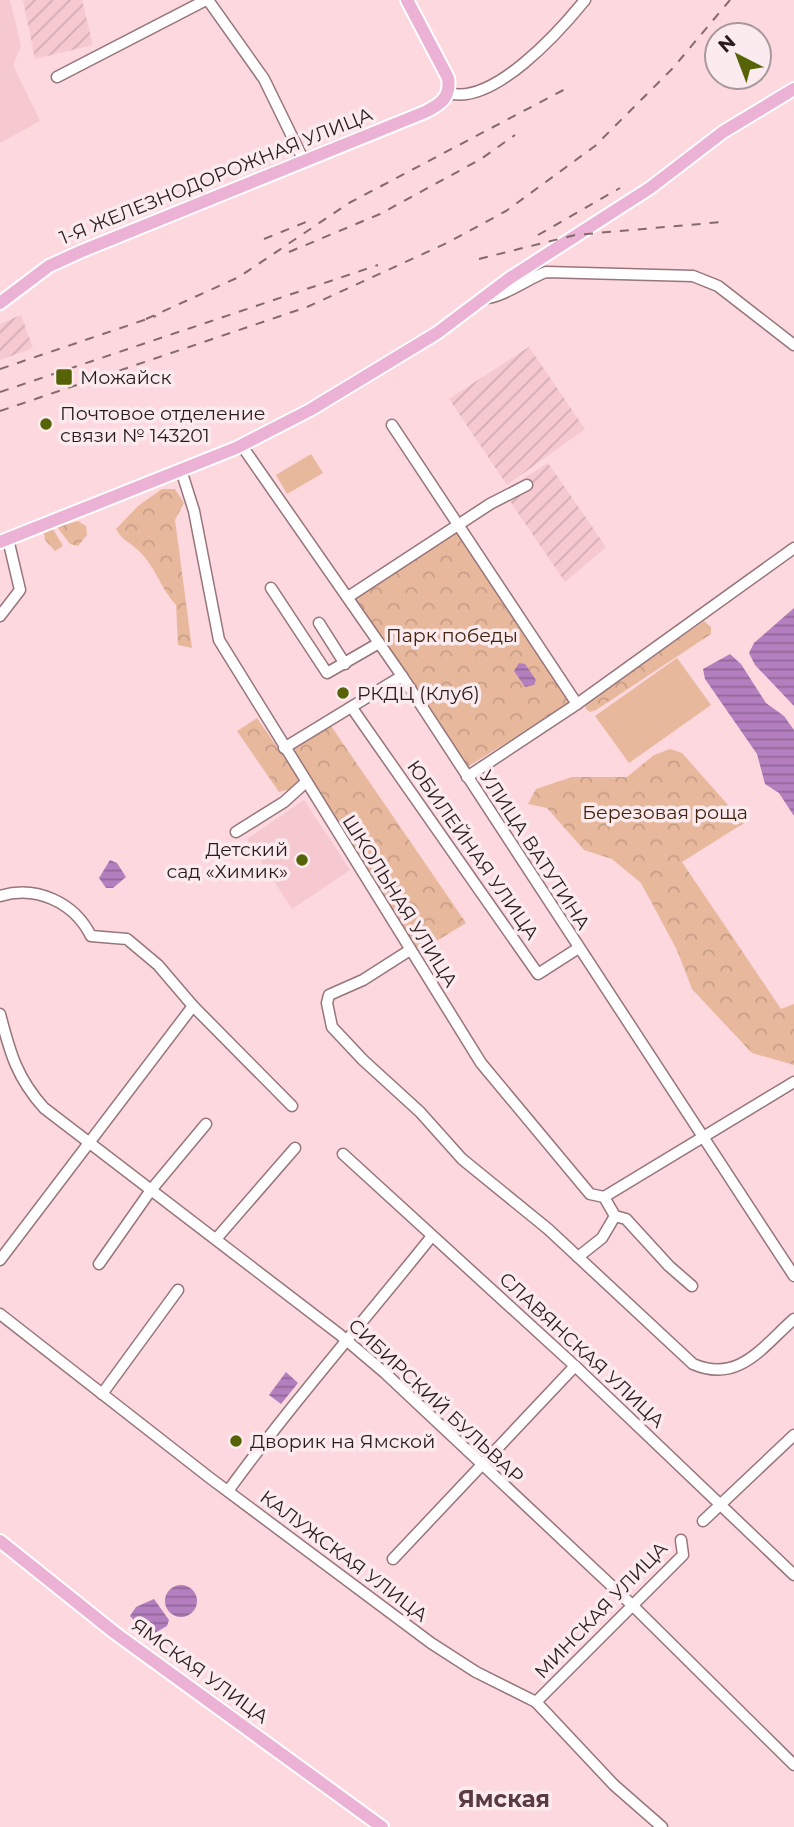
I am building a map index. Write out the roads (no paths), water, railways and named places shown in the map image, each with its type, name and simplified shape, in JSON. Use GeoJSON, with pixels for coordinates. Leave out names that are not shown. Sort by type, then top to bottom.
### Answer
{"type":"FeatureCollection","features":[{"type":"Feature","properties":{"kind":"main road"},"geometry":{"type":"LineString","coordinates":[[407,0],[441,62],[448,78],[448,93]]}},
{"type":"Feature","properties":{"kind":"main road"},"geometry":{"type":"LineString","coordinates":[[4,540],[242,446],[373,373],[569,239],[650,188],[723,132],[794,89]]}},
{"type":"Feature","properties":{"kind":"main road","name":"1-Я ЖЕЛЕЗНОДОРОЖНАЯ УЛИЦА"},"geometry":{"type":"LineString","coordinates":[[0,303],[55,263],[303,159],[425,113],[440,103],[448,93]]}},
{"type":"Feature","properties":{"kind":"main road","name":"ЯМСКАЯ УЛИЦА"},"geometry":{"type":"LineString","coordinates":[[0,1541],[115,1633],[382,1827]]}},
{"type":"Feature","properties":{"kind":"street"},"geometry":{"type":"LineString","coordinates":[[57,77],[207,0],[264,79],[303,159]]}},
{"type":"Feature","properties":{"kind":"street"},"geometry":{"type":"LineString","coordinates":[[448,93],[470,95],[505,78],[585,0]]}},
{"type":"Feature","properties":{"kind":"street"},"geometry":{"type":"LineString","coordinates":[[484,298],[495,298],[524,280],[546,272],[692,276],[718,286],[794,345]]}},
{"type":"Feature","properties":{"kind":"street"},"geometry":{"type":"LineString","coordinates":[[392,425],[577,704]]}},
{"type":"Feature","properties":{"kind":"street","name":"УЛИЦА ВАТУТИНА"},"geometry":{"type":"LineString","coordinates":[[242,446],[402,676],[577,949],[794,1276]]}},
{"type":"Feature","properties":{"kind":"street","name":"ШКОЛЬНАЯ УЛИЦА"},"geometry":{"type":"LineString","coordinates":[[181,470],[194,511],[219,640],[305,783],[493,1079],[584,1188],[590,1194],[604,1197],[615,1216],[626,1219],[669,1266],[692,1286]]}},
{"type":"Feature","properties":{"kind":"street"},"geometry":{"type":"LineString","coordinates":[[348,597],[490,504],[527,485]]}},
{"type":"Feature","properties":{"kind":"street"},"geometry":{"type":"LineString","coordinates":[[0,617],[20,590],[4,540]]}},
{"type":"Feature","properties":{"kind":"street"},"geometry":{"type":"LineString","coordinates":[[467,777],[577,704],[794,548]]}},
{"type":"Feature","properties":{"kind":"street"},"geometry":{"type":"LineString","coordinates":[[271,588],[324,672],[331,673],[379,643]]}},
{"type":"Feature","properties":{"kind":"street"},"geometry":{"type":"LineString","coordinates":[[319,623],[345,664]]}},
{"type":"Feature","properties":{"kind":"street"},"geometry":{"type":"LineString","coordinates":[[284,748],[402,676]]}},
{"type":"Feature","properties":{"kind":"street","name":"ЮБИЛЕЙНАЯ УЛИЦА"},"geometry":{"type":"LineString","coordinates":[[352,708],[538,974],[577,949]]}},
{"type":"Feature","properties":{"kind":"street"},"geometry":{"type":"LineString","coordinates":[[236,832],[284,803],[305,783]]}},
{"type":"Feature","properties":{"kind":"street"},"geometry":{"type":"LineString","coordinates":[[0,896],[19,890],[61,901],[84,922],[91,936],[127,939],[158,965],[193,1006],[292,1106]]}},
{"type":"Feature","properties":{"kind":"street"},"geometry":{"type":"LineString","coordinates":[[410,950],[363,980],[329,995],[327,1003],[332,1027],[420,1112],[462,1159],[578,1256],[689,1362],[699,1366],[734,1370],[794,1319]]}},
{"type":"Feature","properties":{"kind":"street"},"geometry":{"type":"LineString","coordinates":[[0,1260],[193,1006]]}},
{"type":"Feature","properties":{"kind":"street","name":"СИБИРСКИЙ БУЛЬВАР"},"geometry":{"type":"LineString","coordinates":[[0,1014],[10,1054],[24,1086],[44,1108],[216,1239],[385,1373],[631,1604],[794,1765]]}},
{"type":"Feature","properties":{"kind":"street"},"geometry":{"type":"LineString","coordinates":[[604,1197],[794,1082]]}},
{"type":"Feature","properties":{"kind":"street"},"geometry":{"type":"LineString","coordinates":[[99,1264],[151,1190],[206,1124]]}},
{"type":"Feature","properties":{"kind":"street"},"geometry":{"type":"LineString","coordinates":[[216,1239],[295,1148]]}},
{"type":"Feature","properties":{"kind":"street","name":"СЛАВЯНСКАЯ УЛИЦА"},"geometry":{"type":"LineString","coordinates":[[343,1154],[575,1366],[794,1575]]}},
{"type":"Feature","properties":{"kind":"street"},"geometry":{"type":"LineString","coordinates":[[578,1256],[602,1238],[615,1216]]}},
{"type":"Feature","properties":{"kind":"street"},"geometry":{"type":"LineString","coordinates":[[228,1491],[270,1433],[348,1342],[432,1236]]}},
{"type":"Feature","properties":{"kind":"street"},"geometry":{"type":"LineString","coordinates":[[102,1394],[178,1290]]}},
{"type":"Feature","properties":{"kind":"street","name":"КАЛУЖСКАЯ УЛИЦА"},"geometry":{"type":"LineString","coordinates":[[0,1314],[430,1643],[476,1672],[536,1702],[614,1785],[662,1827]]}},
{"type":"Feature","properties":{"kind":"street"},"geometry":{"type":"LineString","coordinates":[[393,1559],[575,1366]]}},
{"type":"Feature","properties":{"kind":"street"},"geometry":{"type":"LineString","coordinates":[[703,1521],[794,1435]]}},
{"type":"Feature","properties":{"kind":"street","name":"МИНСКАЯ УЛИЦА"},"geometry":{"type":"LineString","coordinates":[[536,1702],[631,1604],[683,1555],[681,1540]]}},
{"type":"Feature","properties":{"kind":"railway"},"geometry":{"type":"LineString","coordinates":[[0,411],[307,307],[447,243],[506,211],[595,146],[673,68],[730,0]]}},
{"type":"Feature","properties":{"kind":"railway"},"geometry":{"type":"LineString","coordinates":[[146,319],[239,277],[349,203],[571,86]]}},
{"type":"Feature","properties":{"kind":"railway"},"geometry":{"type":"LineString","coordinates":[[289,252],[380,214],[481,159],[515,135]]}},
{"type":"Feature","properties":{"kind":"railway"},"geometry":{"type":"LineString","coordinates":[[538,235],[620,188]]}},
{"type":"Feature","properties":{"kind":"railway"},"geometry":{"type":"LineString","coordinates":[[264,239],[311,220]]}},
{"type":"Feature","properties":{"kind":"railway"},"geometry":{"type":"LineString","coordinates":[[479,259],[575,235],[722,222]]}},
{"type":"Feature","properties":{"kind":"railway"},"geometry":{"type":"LineString","coordinates":[[0,392],[378,265]]}},
{"type":"Feature","properties":{"kind":"railway"},"geometry":{"type":"LineString","coordinates":[[0,369],[156,316]]}},
{"type":"Feature","properties":{"kind":"place","name":"Можайск"},"geometry":{"type":"Point","coordinates":[64,377]}},
{"type":"Feature","properties":{"kind":"place","name":"Почтовое отделение связи № 143201"},"geometry":{"type":"Point","coordinates":[46,424]}},
{"type":"Feature","properties":{"kind":"place","name":"РКДЦ (Клуб)"},"geometry":{"type":"Point","coordinates":[343,693]}},
{"type":"Feature","properties":{"kind":"place","name":"Детский сад «Химик»"},"geometry":{"type":"Point","coordinates":[302,860]}},
{"type":"Feature","properties":{"kind":"place","name":"Дворик на Ямской"},"geometry":{"type":"Point","coordinates":[236,1441]}},
{"type":"Feature","properties":{"kind":"district","name":"Ямская"},"geometry":{"type":"Point","coordinates":[504,1799]}},
{"type":"Feature","properties":{"kind":"park label","name":"Парк победы"},"geometry":{"type":"Point","coordinates":[452,635]}},
{"type":"Feature","properties":{"kind":"park label","name":"Березовая роща"},"geometry":{"type":"Point","coordinates":[665,812]}}]}
